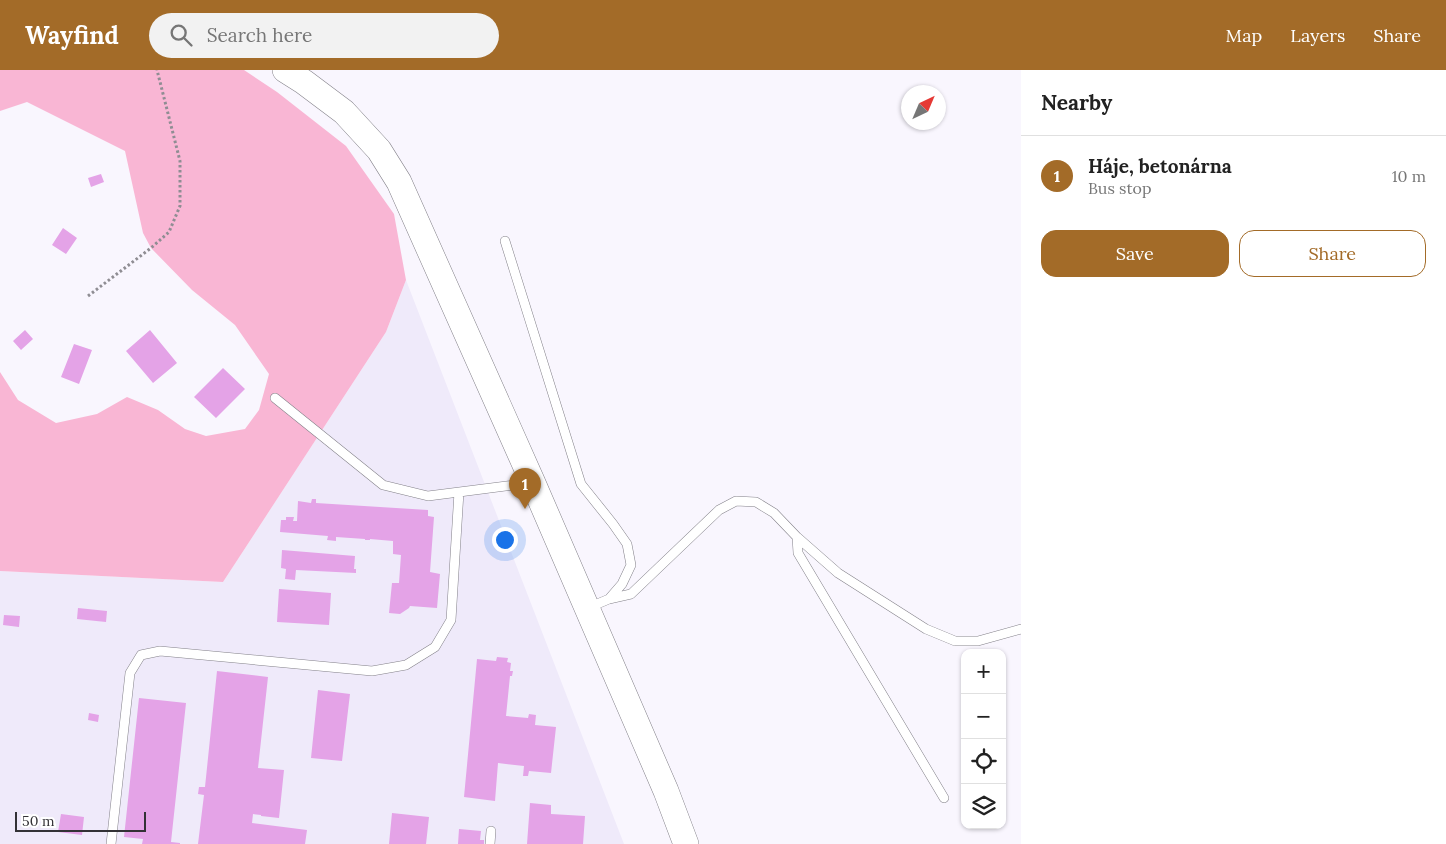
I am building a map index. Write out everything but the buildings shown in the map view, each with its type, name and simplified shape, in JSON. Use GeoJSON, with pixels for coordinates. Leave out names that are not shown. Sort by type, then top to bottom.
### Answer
{"type":"FeatureCollection","features":[{"type":"Feature","properties":{"kind":"main road"},"geometry":{"type":"LineString","coordinates":[[285,70],[344,112],[379,150],[400,182],[533,482],[598,604],[686,844]]}},
{"type":"Feature","properties":{"kind":"lane"},"geometry":{"type":"LineString","coordinates":[[505,241],[581,484],[627,544],[631,564],[622,584],[598,604]]}},
{"type":"Feature","properties":{"kind":"lane"},"geometry":{"type":"LineString","coordinates":[[275,398],[382,485],[428,496],[533,482]]}},
{"type":"Feature","properties":{"kind":"lane"},"geometry":{"type":"LineString","coordinates":[[111,844],[130,673],[141,655],[160,651],[372,672],[406,665],[435,647],[451,620],[459,492]]}},
{"type":"Feature","properties":{"kind":"lane"},"geometry":{"type":"LineString","coordinates":[[598,604],[631,594],[719,510],[736,501],[756,502],[774,513],[797,537],[838,573],[926,630],[955,641],[978,641],[1021,629]]}},
{"type":"Feature","properties":{"kind":"lane"},"geometry":{"type":"LineString","coordinates":[[797,537],[798,553],[944,798]]}},
{"type":"Feature","properties":{"kind":"lane"},"geometry":{"type":"LineString","coordinates":[[490,844],[492,831]]}},
{"type":"Feature","properties":{"kind":"path"},"geometry":{"type":"LineString","coordinates":[[88,296],[169,232],[180,206],[180,161],[156,70]]}},
{"type":"Feature","properties":{"kind":"shaded area"},"geometry":{"type":"Polygon","coordinates":[[[0,70],[244,70],[277,92],[346,146],[394,214],[406,280],[386,332],[223,582],[0,571],[0,372],[18,400],[56,423],[97,414],[127,397],[158,410],[185,429],[206,436],[245,429],[259,410],[269,374],[235,325],[192,290],[151,248],[143,233],[125,151],[27,102],[0,111],[0,70]]]}},
{"type":"Feature","properties":{"kind":"shaded area"},"geometry":{"type":"Polygon","coordinates":[[[406,280],[624,844],[0,844],[0,571],[223,582],[386,332],[406,280]]]}},
{"type":"Feature","properties":{"kind":"place","name":"Háje, betonárna"},"geometry":{"type":"Point","coordinates":[525,509]}}]}
